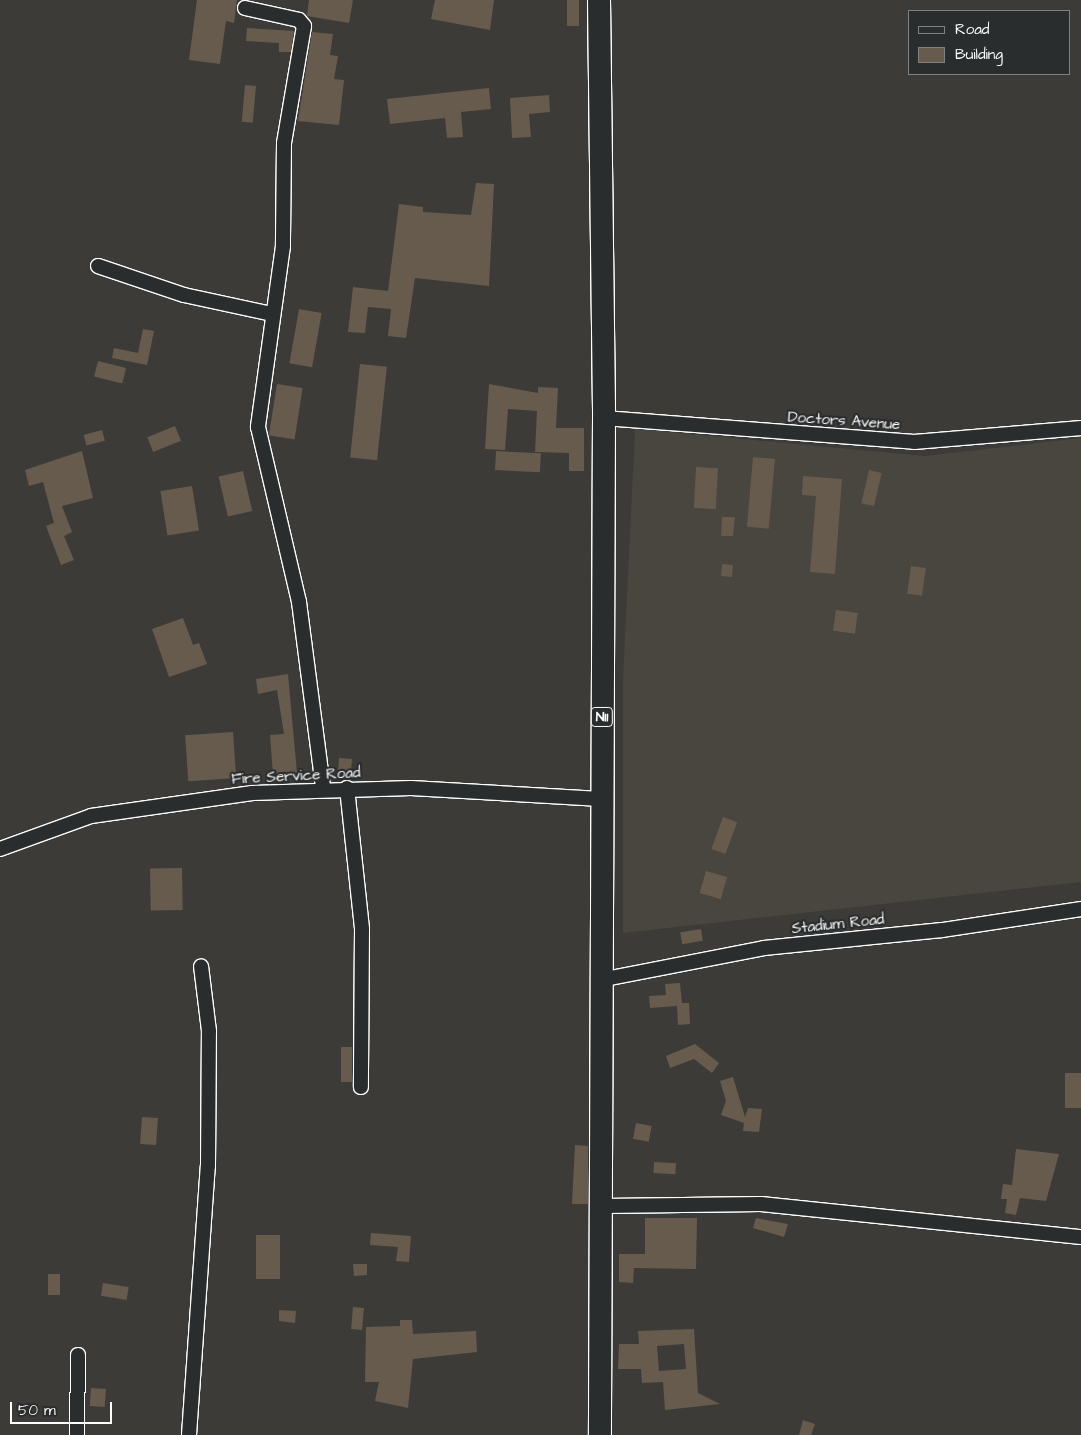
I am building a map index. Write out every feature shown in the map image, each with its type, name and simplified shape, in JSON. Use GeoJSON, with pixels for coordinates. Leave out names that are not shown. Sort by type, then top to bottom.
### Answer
{"type":"FeatureCollection","features":[{"type":"Feature","properties":{"kind":"highway","name":"N11"},"geometry":{"type":"LineString","coordinates":[[599,0],[604,418],[600,980],[604,1206],[600,1435]]}},
{"type":"Feature","properties":{"kind":"street"},"geometry":{"type":"LineString","coordinates":[[244,8],[299,20],[304,26],[284,143],[284,237],[272,314],[258,436],[299,602],[323,787]]}},
{"type":"Feature","properties":{"kind":"street"},"geometry":{"type":"LineString","coordinates":[[98,266],[184,295],[272,314]]}},
{"type":"Feature","properties":{"kind":"street","name":"Doctors Avenue"},"geometry":{"type":"LineString","coordinates":[[604,418],[914,442],[1081,428]]}},
{"type":"Feature","properties":{"kind":"street","name":"Fire Service Road"},"geometry":{"type":"LineString","coordinates":[[0,849],[66,824],[118,811],[323,787],[601,799]]}},
{"type":"Feature","properties":{"kind":"street"},"geometry":{"type":"LineString","coordinates":[[348,788],[362,929],[361,1087]]}},
{"type":"Feature","properties":{"kind":"street","name":"Stadium Road"},"geometry":{"type":"LineString","coordinates":[[600,980],[764,948],[942,930],[1081,909]]}},
{"type":"Feature","properties":{"kind":"street"},"geometry":{"type":"LineString","coordinates":[[189,1435],[208,1176],[209,1031],[200,966]]}},
{"type":"Feature","properties":{"kind":"street"},"geometry":{"type":"LineString","coordinates":[[604,1206],[760,1204],[1081,1237]]}},
{"type":"Feature","properties":{"kind":"street"},"geometry":{"type":"LineString","coordinates":[[77,1435],[78,1355]]}},
{"type":"Feature","properties":{"kind":"shaded area"},"geometry":{"type":"Polygon","coordinates":[[[635,429],[925,456],[1081,438],[1081,882],[623,933],[623,678],[635,429]]]}},
{"type":"Feature","properties":{"kind":"building"},"geometry":{"type":"Polygon","coordinates":[[[197,0],[237,0],[234,23],[226,21],[220,64],[189,60],[197,0]]]}},
{"type":"Feature","properties":{"kind":"building"},"geometry":{"type":"Polygon","coordinates":[[[309,0],[353,0],[349,23],[307,16],[309,0]]]}},
{"type":"Feature","properties":{"kind":"building"},"geometry":{"type":"Polygon","coordinates":[[[435,0],[494,0],[490,30],[431,19],[435,0]]]}},
{"type":"Feature","properties":{"kind":"building"},"geometry":{"type":"Polygon","coordinates":[[[567,0],[579,0],[579,26],[567,26],[567,0]]]}},
{"type":"Feature","properties":{"kind":"building"},"geometry":{"type":"Polygon","coordinates":[[[247,28],[294,31],[291,52],[279,52],[279,43],[246,41],[247,28]]]}},
{"type":"Feature","properties":{"kind":"building"},"geometry":{"type":"Polygon","coordinates":[[[312,32],[333,34],[330,55],[338,56],[334,79],[344,80],[339,125],[298,121],[312,32]]]}},
{"type":"Feature","properties":{"kind":"building"},"geometry":{"type":"Polygon","coordinates":[[[245,85],[256,86],[253,123],[242,122],[245,85]]]}},
{"type":"Feature","properties":{"kind":"building"},"geometry":{"type":"Polygon","coordinates":[[[489,88],[491,109],[461,112],[463,137],[447,138],[445,118],[390,124],[387,99],[489,88]]]}},
{"type":"Feature","properties":{"kind":"building"},"geometry":{"type":"Polygon","coordinates":[[[549,95],[550,112],[529,114],[531,137],[512,138],[510,98],[549,95]]]}},
{"type":"Feature","properties":{"kind":"building"},"geometry":{"type":"Polygon","coordinates":[[[476,183],[494,184],[489,286],[415,278],[406,338],[388,336],[391,309],[368,307],[365,333],[348,332],[353,287],[388,291],[399,204],[423,207],[423,212],[471,215],[476,183]]]}},
{"type":"Feature","properties":{"kind":"building"},"geometry":{"type":"Polygon","coordinates":[[[299,309],[322,313],[312,367],[289,363],[299,309]]]}},
{"type":"Feature","properties":{"kind":"building"},"geometry":{"type":"Polygon","coordinates":[[[143,329],[154,331],[147,365],[112,358],[114,348],[138,353],[143,329]]]}},
{"type":"Feature","properties":{"kind":"building"},"geometry":{"type":"Polygon","coordinates":[[[98,361],[126,368],[122,384],[94,377],[98,361]]]}},
{"type":"Feature","properties":{"kind":"building"},"geometry":{"type":"Polygon","coordinates":[[[360,364],[387,367],[377,460],[350,457],[360,364]]]}},
{"type":"Feature","properties":{"kind":"building"},"geometry":{"type":"Polygon","coordinates":[[[277,384],[303,388],[295,439],[269,435],[277,384]]]}},
{"type":"Feature","properties":{"kind":"building"},"geometry":{"type":"Polygon","coordinates":[[[489,384],[538,393],[538,387],[558,388],[556,428],[584,428],[584,471],[569,471],[569,453],[535,452],[537,411],[508,409],[505,450],[485,449],[489,384]]]}},
{"type":"Feature","properties":{"kind":"building"},"geometry":{"type":"Polygon","coordinates":[[[175,426],[181,441],[153,452],[147,437],[175,426]]]}},
{"type":"Feature","properties":{"kind":"building"},"geometry":{"type":"Polygon","coordinates":[[[102,430],[105,441],[86,446],[84,435],[102,430]]]}},
{"type":"Feature","properties":{"kind":"building"},"geometry":{"type":"Polygon","coordinates":[[[82,451],[93,498],[62,506],[72,532],[64,536],[74,560],[61,565],[46,526],[54,523],[43,482],[29,486],[25,470],[82,451]]]}},
{"type":"Feature","properties":{"kind":"building"},"geometry":{"type":"Polygon","coordinates":[[[496,451],[541,453],[540,472],[495,470],[496,451]]]}},
{"type":"Feature","properties":{"kind":"building"},"geometry":{"type":"Polygon","coordinates":[[[753,457],[775,459],[769,529],[747,527],[753,457]]]}},
{"type":"Feature","properties":{"kind":"building"},"geometry":{"type":"Polygon","coordinates":[[[696,467],[718,468],[716,509],[694,508],[696,467]]]}},
{"type":"Feature","properties":{"kind":"building"},"geometry":{"type":"Polygon","coordinates":[[[869,470],[882,473],[874,506],[861,503],[869,470]]]}},
{"type":"Feature","properties":{"kind":"building"},"geometry":{"type":"Polygon","coordinates":[[[243,471],[252,511],[228,517],[219,477],[243,471]]]}},
{"type":"Feature","properties":{"kind":"building"},"geometry":{"type":"Polygon","coordinates":[[[803,476],[842,479],[835,574],[810,572],[816,496],[802,495],[803,476]]]}},
{"type":"Feature","properties":{"kind":"building"},"geometry":{"type":"Polygon","coordinates":[[[192,486],[199,530],[167,535],[160,491],[192,486]]]}},
{"type":"Feature","properties":{"kind":"building"},"geometry":{"type":"Polygon","coordinates":[[[722,517],[735,517],[733,536],[721,536],[722,517]]]}},
{"type":"Feature","properties":{"kind":"building"},"geometry":{"type":"Polygon","coordinates":[[[722,564],[733,565],[732,577],[721,576],[722,564]]]}},
{"type":"Feature","properties":{"kind":"building"},"geometry":{"type":"Polygon","coordinates":[[[911,566],[926,568],[922,596],[907,594],[911,566]]]}},
{"type":"Feature","properties":{"kind":"building"},"geometry":{"type":"Polygon","coordinates":[[[836,610],[858,613],[855,634],[833,631],[836,610]]]}},
{"type":"Feature","properties":{"kind":"building"},"geometry":{"type":"Polygon","coordinates":[[[183,618],[193,645],[199,643],[207,664],[169,677],[152,629],[183,618]]]}},
{"type":"Feature","properties":{"kind":"building"},"geometry":{"type":"Polygon","coordinates":[[[288,674],[297,773],[273,775],[270,735],[284,734],[277,690],[258,694],[256,679],[288,674]]]}},
{"type":"Feature","properties":{"kind":"building"},"geometry":{"type":"Polygon","coordinates":[[[233,732],[236,778],[188,781],[185,735],[233,732]]]}},
{"type":"Feature","properties":{"kind":"building"},"geometry":{"type":"Polygon","coordinates":[[[339,758],[352,759],[351,774],[338,773],[339,758]]]}},
{"type":"Feature","properties":{"kind":"building"},"geometry":{"type":"Polygon","coordinates":[[[723,817],[737,822],[725,854],[711,849],[723,817]]]}},
{"type":"Feature","properties":{"kind":"building"},"geometry":{"type":"Polygon","coordinates":[[[182,868],[183,910],[151,911],[150,869],[182,868]]]}},
{"type":"Feature","properties":{"kind":"building"},"geometry":{"type":"Polygon","coordinates":[[[706,871],[727,877],[721,899],[700,893],[706,871]]]}},
{"type":"Feature","properties":{"kind":"building"},"geometry":{"type":"Polygon","coordinates":[[[701,929],[703,941],[682,944],[680,932],[701,929]]]}},
{"type":"Feature","properties":{"kind":"building"},"geometry":{"type":"Polygon","coordinates":[[[680,983],[682,1003],[689,1003],[690,1024],[678,1025],[677,1006],[650,1008],[649,996],[666,995],[665,984],[680,983]]]}},
{"type":"Feature","properties":{"kind":"building"},"geometry":{"type":"Polygon","coordinates":[[[695,1044],[719,1063],[712,1073],[694,1059],[670,1068],[666,1056],[695,1044]]]}},
{"type":"Feature","properties":{"kind":"building"},"geometry":{"type":"Polygon","coordinates":[[[341,1047],[352,1047],[352,1082],[341,1082],[341,1047]]]}},
{"type":"Feature","properties":{"kind":"building"},"geometry":{"type":"Polygon","coordinates":[[[1065,1073],[1081,1073],[1081,1108],[1065,1108],[1065,1073]]]}},
{"type":"Feature","properties":{"kind":"building"},"geometry":{"type":"Polygon","coordinates":[[[733,1077],[745,1117],[748,1108],[762,1109],[759,1132],[743,1131],[744,1123],[721,1115],[726,1101],[720,1081],[733,1077]]]}},
{"type":"Feature","properties":{"kind":"building"},"geometry":{"type":"Polygon","coordinates":[[[142,1117],[158,1118],[156,1145],[140,1144],[142,1117]]]}},
{"type":"Feature","properties":{"kind":"building"},"geometry":{"type":"Polygon","coordinates":[[[636,1123],[652,1126],[649,1142],[633,1139],[636,1123]]]}},
{"type":"Feature","properties":{"kind":"building"},"geometry":{"type":"Polygon","coordinates":[[[575,1145],[588,1146],[588,1204],[572,1204],[575,1145]]]}},
{"type":"Feature","properties":{"kind":"building"},"geometry":{"type":"Polygon","coordinates":[[[1016,1149],[1059,1154],[1046,1201],[1020,1198],[1016,1215],[1005,1213],[1007,1199],[1001,1199],[1003,1184],[1012,1185],[1016,1149]]]}},
{"type":"Feature","properties":{"kind":"building"},"geometry":{"type":"Polygon","coordinates":[[[654,1162],[676,1163],[675,1174],[653,1173],[654,1162]]]}},
{"type":"Feature","properties":{"kind":"building"},"geometry":{"type":"Polygon","coordinates":[[[645,1218],[697,1218],[696,1269],[634,1268],[633,1283],[619,1282],[619,1254],[645,1254],[645,1218]]]}},
{"type":"Feature","properties":{"kind":"building"},"geometry":{"type":"Polygon","coordinates":[[[756,1218],[788,1224],[784,1237],[753,1228],[756,1218]]]}},
{"type":"Feature","properties":{"kind":"building"},"geometry":{"type":"Polygon","coordinates":[[[371,1233],[411,1236],[409,1262],[396,1261],[398,1247],[370,1245],[371,1233]]]}},
{"type":"Feature","properties":{"kind":"building"},"geometry":{"type":"Polygon","coordinates":[[[256,1235],[280,1235],[280,1279],[256,1279],[256,1235]]]}},
{"type":"Feature","properties":{"kind":"building"},"geometry":{"type":"Polygon","coordinates":[[[353,1264],[367,1264],[367,1275],[354,1276],[353,1264]]]}},
{"type":"Feature","properties":{"kind":"building"},"geometry":{"type":"Polygon","coordinates":[[[48,1274],[60,1274],[60,1295],[48,1295],[48,1274]]]}},
{"type":"Feature","properties":{"kind":"building"},"geometry":{"type":"Polygon","coordinates":[[[103,1283],[129,1287],[127,1300],[101,1296],[103,1283]]]}},
{"type":"Feature","properties":{"kind":"building"},"geometry":{"type":"Polygon","coordinates":[[[353,1307],[364,1308],[362,1330],[351,1329],[353,1307]]]}},
{"type":"Feature","properties":{"kind":"building"},"geometry":{"type":"Polygon","coordinates":[[[279,1310],[296,1311],[295,1323],[279,1321],[279,1310]]]}},
{"type":"Feature","properties":{"kind":"building"},"geometry":{"type":"Polygon","coordinates":[[[400,1320],[412,1320],[413,1334],[476,1331],[477,1352],[413,1359],[408,1408],[375,1401],[379,1382],[365,1382],[366,1327],[400,1326],[400,1320]]]}},
{"type":"Feature","properties":{"kind":"building"},"geometry":{"type":"Polygon","coordinates":[[[694,1329],[698,1393],[720,1404],[665,1410],[663,1382],[642,1383],[641,1369],[618,1369],[619,1344],[639,1344],[638,1331],[694,1329]],[[684,1344],[657,1346],[659,1371],[686,1369],[684,1344]]]}},
{"type":"Feature","properties":{"kind":"building"},"geometry":{"type":"Polygon","coordinates":[[[91,1388],[106,1389],[105,1407],[90,1406],[91,1388]]]}},
{"type":"Feature","properties":{"kind":"building"},"geometry":{"type":"Polygon","coordinates":[[[803,1420],[815,1424],[811,1435],[799,1435],[803,1420]]]}}]}
